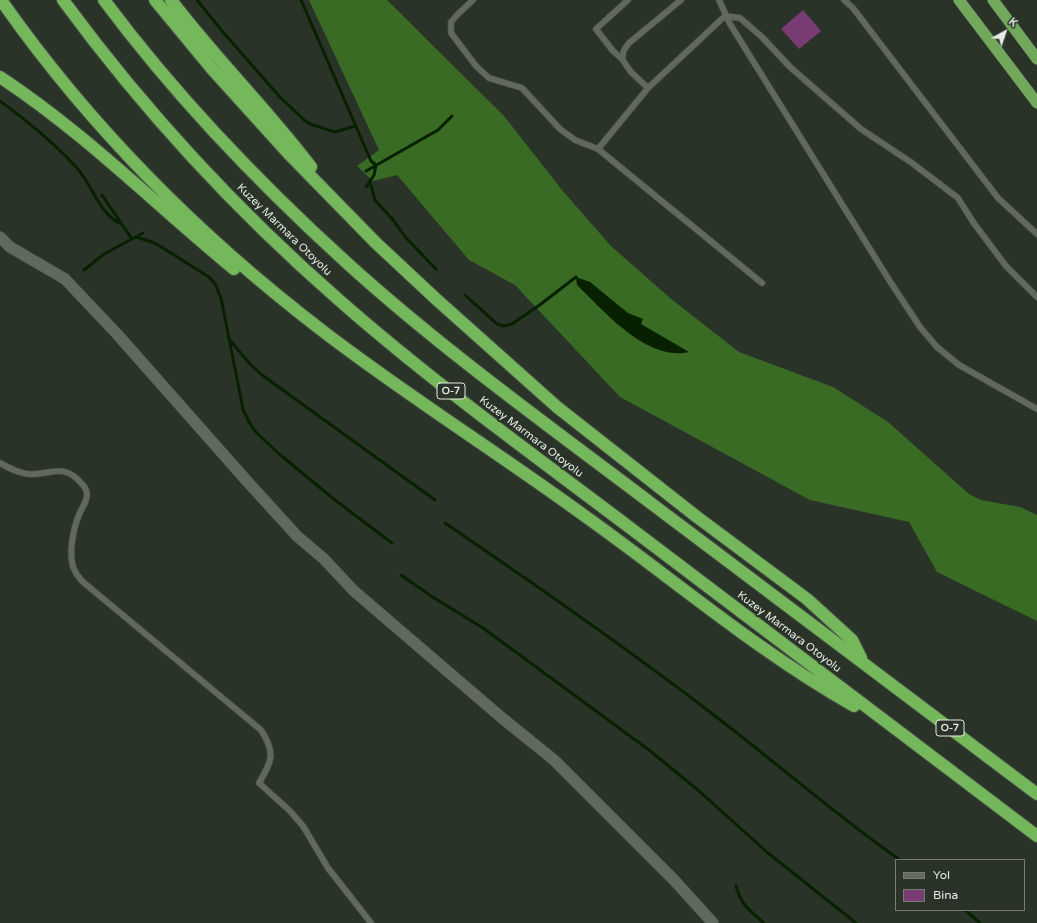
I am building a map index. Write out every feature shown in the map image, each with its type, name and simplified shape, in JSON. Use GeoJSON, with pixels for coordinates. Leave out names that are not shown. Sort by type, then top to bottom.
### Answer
{"type":"FeatureCollection","features":[{"type":"Feature","properties":{"kind":"highway"},"geometry":{"type":"LineString","coordinates":[[1,0],[34,45],[92,116],[170,199],[203,231],[262,283],[360,358],[591,520],[773,655],[812,682],[890,725]]}},
{"type":"Feature","properties":{"kind":"highway","name":"Kuzey Marmara Otoyolu"},"geometry":{"type":"LineString","coordinates":[[63,0],[123,78],[214,180],[277,243],[339,300],[483,417],[1037,836]]}},
{"type":"Feature","properties":{"kind":"highway","name":"Kuzey Marmara Otoyolu"},"geometry":{"type":"LineString","coordinates":[[104,0],[149,57],[233,152],[285,205],[348,263],[483,376],[1037,794]]}},
{"type":"Feature","properties":{"kind":"highway"},"geometry":{"type":"LineString","coordinates":[[155,0],[186,39],[288,153],[376,243],[441,304],[557,407],[655,484],[807,599],[852,640],[864,662]]}},
{"type":"Feature","properties":{"kind":"highway"},"geometry":{"type":"LineString","coordinates":[[171,0],[187,21],[301,154],[340,207]]}},
{"type":"Feature","properties":{"kind":"highway"},"geometry":{"type":"LineString","coordinates":[[959,0],[1037,103]]}},
{"type":"Feature","properties":{"kind":"highway"},"geometry":{"type":"LineString","coordinates":[[993,0],[1037,59]]}},
{"type":"Feature","properties":{"kind":"highway"},"geometry":{"type":"LineString","coordinates":[[0,77],[60,120],[220,257],[312,332],[360,358]]}},
{"type":"Feature","properties":{"kind":"street"},"geometry":{"type":"LineString","coordinates":[[0,237],[10,247],[57,273],[65,280],[117,334],[246,480],[298,536],[324,559],[354,591],[502,718],[554,760],[674,880],[713,923]]}},
{"type":"Feature","properties":{"kind":"lane"},"geometry":{"type":"LineString","coordinates":[[473,0],[452,22],[450,33],[476,66],[490,78],[522,88],[560,130],[575,140],[598,149],[762,283]]}},
{"type":"Feature","properties":{"kind":"lane"},"geometry":{"type":"LineString","coordinates":[[628,0],[596,29],[613,51],[622,59],[631,72],[648,88]]}},
{"type":"Feature","properties":{"kind":"lane"},"geometry":{"type":"LineString","coordinates":[[622,59],[624,50],[629,43],[681,0]]}},
{"type":"Feature","properties":{"kind":"lane"},"geometry":{"type":"LineString","coordinates":[[719,0],[725,16],[920,327],[937,347],[959,365],[1037,409]]}},
{"type":"Feature","properties":{"kind":"lane"},"geometry":{"type":"LineString","coordinates":[[844,0],[853,8],[998,198],[1037,234]]}},
{"type":"Feature","properties":{"kind":"lane"},"geometry":{"type":"LineString","coordinates":[[598,149],[648,88],[725,16]]}},
{"type":"Feature","properties":{"kind":"lane"},"geometry":{"type":"LineString","coordinates":[[725,16],[740,18],[762,37],[790,67],[861,129],[912,163],[958,198],[973,222],[1006,266],[1037,297]]}},
{"type":"Feature","properties":{"kind":"lane"},"geometry":{"type":"LineString","coordinates":[[0,463],[14,470],[28,474],[61,471],[83,484],[87,494],[75,527],[72,541],[72,562],[77,575],[83,582],[261,730],[270,747],[271,756],[270,765],[259,783],[290,811],[303,826],[328,868],[371,923]]}},
{"type":"Feature","properties":{"kind":"green space"},"geometry":{"type":"Polygon","coordinates":[[[309,0],[387,0],[504,116],[562,190],[611,246],[670,298],[739,352],[833,387],[888,422],[969,494],[981,500],[1020,507],[1037,515],[1037,621],[937,572],[909,522],[810,500],[620,397],[515,285],[469,260],[397,175],[373,181],[357,166],[379,150],[309,0]]]}},
{"type":"Feature","properties":{"kind":"shaded area"},"geometry":{"type":"Polygon","coordinates":[[[576,277],[590,282],[628,313],[643,319],[641,324],[689,352],[673,353],[658,349],[642,342],[627,332],[600,308],[577,285],[576,277]]]}},
{"type":"Feature","properties":{"kind":"building"},"geometry":{"type":"Polygon","coordinates":[[[803,10],[821,31],[799,49],[781,29],[803,10]]]}},
{"type":"Feature","properties":{"kind":"waterway"},"geometry":{"type":"LineString","coordinates":[[197,0],[280,97],[304,120],[310,124],[335,132],[355,126]]}},
{"type":"Feature","properties":{"kind":"waterway"},"geometry":{"type":"LineString","coordinates":[[301,0],[371,161],[376,165]]}},
{"type":"Feature","properties":{"kind":"waterway"},"geometry":{"type":"LineString","coordinates":[[0,101],[40,132],[68,158],[82,174],[101,206],[113,219],[121,224]]}},
{"type":"Feature","properties":{"kind":"waterway"},"geometry":{"type":"LineString","coordinates":[[366,171],[438,130],[452,116]]}},
{"type":"Feature","properties":{"kind":"waterway"},"geometry":{"type":"LineString","coordinates":[[366,187],[374,175],[376,165]]}},
{"type":"Feature","properties":{"kind":"waterway"},"geometry":{"type":"LineString","coordinates":[[370,182],[375,200],[394,221],[406,238],[436,269]]}},
{"type":"Feature","properties":{"kind":"waterway"},"geometry":{"type":"LineString","coordinates":[[102,195],[132,239]]}},
{"type":"Feature","properties":{"kind":"waterway"},"geometry":{"type":"LineString","coordinates":[[84,270],[104,254],[143,233]]}},
{"type":"Feature","properties":{"kind":"waterway"},"geometry":{"type":"LineString","coordinates":[[136,237],[155,243],[209,277],[215,284],[221,298],[243,409],[255,431],[278,453],[335,500],[392,543]]}},
{"type":"Feature","properties":{"kind":"waterway"},"geometry":{"type":"LineString","coordinates":[[465,295],[497,324],[504,326],[512,324],[576,277]]}},
{"type":"Feature","properties":{"kind":"waterway"},"geometry":{"type":"LineString","coordinates":[[229,339],[250,364],[262,375],[435,500]]}},
{"type":"Feature","properties":{"kind":"waterway"},"geometry":{"type":"LineString","coordinates":[[445,523],[577,614],[642,661],[731,728],[851,824],[899,859]]}},
{"type":"Feature","properties":{"kind":"waterway"},"geometry":{"type":"LineString","coordinates":[[401,575],[431,596],[483,628],[649,750],[699,791],[768,853],[856,923]]}},
{"type":"Feature","properties":{"kind":"waterway"},"geometry":{"type":"LineString","coordinates":[[736,886],[743,903],[764,923]]}},
{"type":"Feature","properties":{"kind":"waterway"},"geometry":{"type":"LineString","coordinates":[[966,911],[980,923]]}}]}
